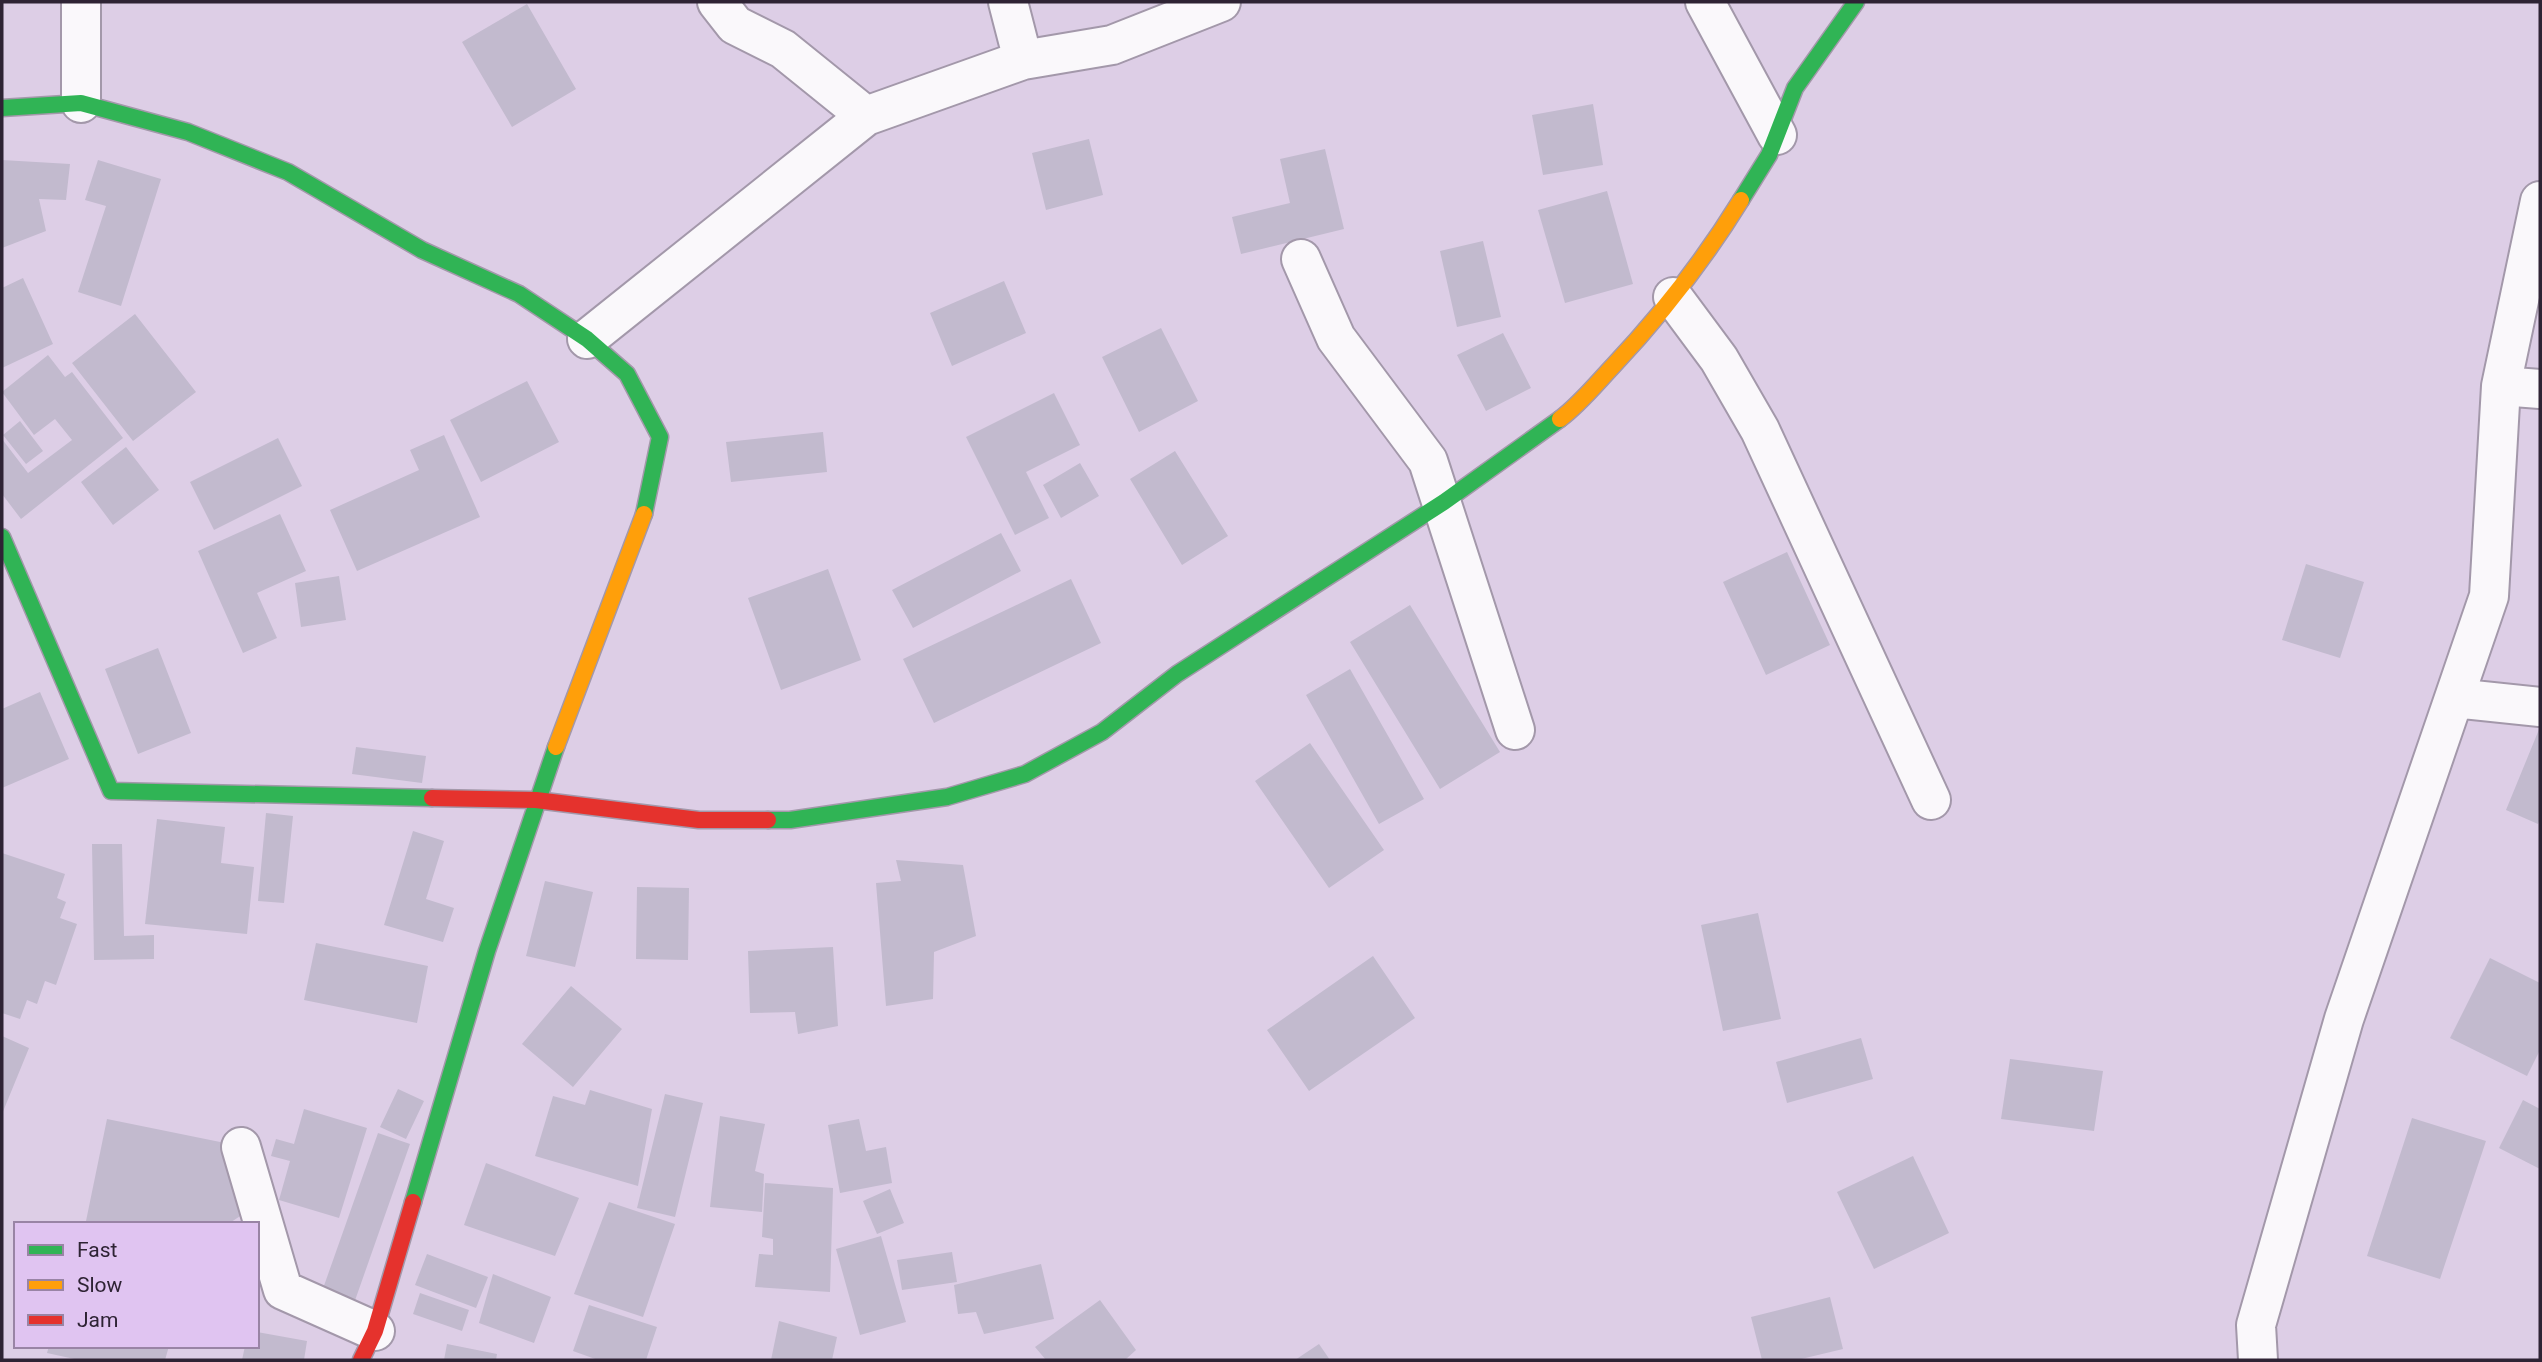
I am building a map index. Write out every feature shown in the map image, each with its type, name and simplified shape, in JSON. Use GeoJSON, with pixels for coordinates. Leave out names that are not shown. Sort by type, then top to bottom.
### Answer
{"type":"FeatureCollection","features":[{"type":"Feature","properties":{"kind":"street"},"geometry":{"type":"LineString","coordinates":[[81,2],[81,103]]}},
{"type":"Feature","properties":{"kind":"street"},"geometry":{"type":"LineString","coordinates":[[716,2],[735,25],[783,49],[866,116]]}},
{"type":"Feature","properties":{"kind":"street"},"geometry":{"type":"LineString","coordinates":[[1008,2],[1023,60]]}},
{"type":"Feature","properties":{"kind":"street"},"geometry":{"type":"LineString","coordinates":[[587,339],[866,116],[1023,60],[1112,45],[1221,2]]}},
{"type":"Feature","properties":{"kind":"street"},"geometry":{"type":"LineString","coordinates":[[1705,2],[1777,135]]}},
{"type":"Feature","properties":{"kind":"street"},"geometry":{"type":"LineString","coordinates":[[2,537],[111,792],[536,800],[699,820],[790,820],[947,797],[1025,774],[1102,732],[1177,674],[1444,502],[1573,408],[1634,344],[1704,260],[1769,155],[1795,88],[1856,2]]}},
{"type":"Feature","properties":{"kind":"street"},"geometry":{"type":"LineString","coordinates":[[2,108],[81,103],[188,132],[288,172],[422,250],[519,294],[587,339],[627,374],[660,437],[645,512],[536,800],[486,951],[368,1345],[283,1290],[240,1147]]}},
{"type":"Feature","properties":{"kind":"street"},"geometry":{"type":"LineString","coordinates":[[2258,1360],[2256,1325],[2344,1019],[2489,596],[2501,386],[2540,201]]}},
{"type":"Feature","properties":{"kind":"street"},"geometry":{"type":"LineString","coordinates":[[1301,259],[1336,338],[1428,461],[1444,502],[1515,730]]}},
{"type":"Feature","properties":{"kind":"street"},"geometry":{"type":"LineString","coordinates":[[1673,297],[1719,359],[1760,430],[1931,800]]}},
{"type":"Feature","properties":{"kind":"street"},"geometry":{"type":"LineString","coordinates":[[2501,386],[2540,389]]}},
{"type":"Feature","properties":{"kind":"street"},"geometry":{"type":"LineString","coordinates":[[2454,698],[2540,706]]}},
{"type":"Feature","properties":{"kind":"building"},"geometry":{"type":"Polygon","coordinates":[[[527,4],[576,89],[512,127],[462,42],[527,4]]]}},
{"type":"Feature","properties":{"kind":"building"},"geometry":{"type":"Polygon","coordinates":[[[1593,104],[1603,165],[1543,175],[1532,115],[1593,104]]]}},
{"type":"Feature","properties":{"kind":"building"},"geometry":{"type":"Polygon","coordinates":[[[1089,139],[1103,195],[1046,210],[1032,153],[1089,139]]]}},
{"type":"Feature","properties":{"kind":"building"},"geometry":{"type":"Polygon","coordinates":[[[1325,149],[1344,229],[1241,254],[1232,217],[1290,203],[1280,159],[1325,149]]]}},
{"type":"Feature","properties":{"kind":"building"},"geometry":{"type":"Polygon","coordinates":[[[2,160],[70,164],[66,200],[39,199],[46,231],[2,248],[2,160]]]}},
{"type":"Feature","properties":{"kind":"building"},"geometry":{"type":"Polygon","coordinates":[[[98,160],[161,179],[121,306],[78,292],[106,206],[85,200],[98,160]]]}},
{"type":"Feature","properties":{"kind":"building"},"geometry":{"type":"Polygon","coordinates":[[[1607,191],[1633,284],[1565,303],[1538,210],[1607,191]]]}},
{"type":"Feature","properties":{"kind":"building"},"geometry":{"type":"Polygon","coordinates":[[[1483,241],[1501,317],[1457,327],[1440,251],[1483,241]]]}},
{"type":"Feature","properties":{"kind":"building"},"geometry":{"type":"Polygon","coordinates":[[[23,278],[53,344],[2,368],[2,288],[23,278]]]}},
{"type":"Feature","properties":{"kind":"building"},"geometry":{"type":"Polygon","coordinates":[[[1004,281],[1026,333],[952,366],[930,313],[1004,281]]]}},
{"type":"Feature","properties":{"kind":"building"},"geometry":{"type":"Polygon","coordinates":[[[135,314],[196,392],[133,441],[72,363],[135,314]]]}},
{"type":"Feature","properties":{"kind":"building"},"geometry":{"type":"Polygon","coordinates":[[[1161,328],[1198,401],[1139,432],[1102,357],[1161,328]]]}},
{"type":"Feature","properties":{"kind":"building"},"geometry":{"type":"Polygon","coordinates":[[[1503,333],[1531,388],[1486,411],[1457,355],[1503,333]]]}},
{"type":"Feature","properties":{"kind":"building"},"geometry":{"type":"Polygon","coordinates":[[[48,355],[65,377],[72,372],[123,438],[21,519],[2,494],[2,439],[28,473],[72,440],[55,419],[34,435],[2,392],[48,355]]]}},
{"type":"Feature","properties":{"kind":"building"},"geometry":{"type":"Polygon","coordinates":[[[527,381],[559,442],[481,482],[450,420],[527,381]]]}},
{"type":"Feature","properties":{"kind":"building"},"geometry":{"type":"Polygon","coordinates":[[[1054,393],[1080,445],[1026,472],[1049,518],[1015,535],[966,437],[1054,393]]]}},
{"type":"Feature","properties":{"kind":"building"},"geometry":{"type":"Polygon","coordinates":[[[20,421],[43,451],[26,464],[3,435],[20,421]]]}},
{"type":"Feature","properties":{"kind":"building"},"geometry":{"type":"Polygon","coordinates":[[[823,432],[827,472],[731,482],[726,442],[823,432]]]}},
{"type":"Feature","properties":{"kind":"building"},"geometry":{"type":"Polygon","coordinates":[[[444,435],[480,517],[357,571],[330,510],[419,470],[410,450],[444,435]]]}},
{"type":"Feature","properties":{"kind":"building"},"geometry":{"type":"Polygon","coordinates":[[[278,438],[302,486],[214,530],[190,482],[278,438]]]}},
{"type":"Feature","properties":{"kind":"building"},"geometry":{"type":"Polygon","coordinates":[[[126,447],[159,490],[113,525],[81,482],[126,447]]]}},
{"type":"Feature","properties":{"kind":"building"},"geometry":{"type":"Polygon","coordinates":[[[1175,451],[1228,536],[1182,565],[1130,479],[1175,451]]]}},
{"type":"Feature","properties":{"kind":"building"},"geometry":{"type":"Polygon","coordinates":[[[1080,463],[1099,496],[1061,518],[1043,485],[1080,463]]]}},
{"type":"Feature","properties":{"kind":"building"},"geometry":{"type":"Polygon","coordinates":[[[280,514],[306,571],[257,593],[277,638],[243,653],[198,551],[280,514]]]}},
{"type":"Feature","properties":{"kind":"building"},"geometry":{"type":"Polygon","coordinates":[[[1001,533],[1021,571],[913,628],[892,590],[1001,533]]]}},
{"type":"Feature","properties":{"kind":"building"},"geometry":{"type":"Polygon","coordinates":[[[1787,552],[1830,645],[1766,675],[1723,582],[1787,552]]]}},
{"type":"Feature","properties":{"kind":"building"},"geometry":{"type":"Polygon","coordinates":[[[2306,564],[2364,582],[2340,658],[2282,640],[2306,564]]]}},
{"type":"Feature","properties":{"kind":"building"},"geometry":{"type":"Polygon","coordinates":[[[828,569],[861,660],[781,690],[748,598],[828,569]]]}},
{"type":"Feature","properties":{"kind":"building"},"geometry":{"type":"Polygon","coordinates":[[[339,576],[346,620],[301,627],[295,583],[339,576]]]}},
{"type":"Feature","properties":{"kind":"building"},"geometry":{"type":"Polygon","coordinates":[[[1071,579],[1101,643],[934,723],[903,659],[1071,579]]]}},
{"type":"Feature","properties":{"kind":"building"},"geometry":{"type":"Polygon","coordinates":[[[1410,605],[1500,752],[1440,789],[1350,642],[1410,605]]]}},
{"type":"Feature","properties":{"kind":"building"},"geometry":{"type":"Polygon","coordinates":[[[158,648],[191,733],[138,754],[105,669],[158,648]]]}},
{"type":"Feature","properties":{"kind":"building"},"geometry":{"type":"Polygon","coordinates":[[[1350,669],[1424,799],[1379,824],[1306,695],[1350,669]]]}},
{"type":"Feature","properties":{"kind":"building"},"geometry":{"type":"Polygon","coordinates":[[[40,692],[69,759],[2,788],[2,709],[40,692]]]}},
{"type":"Feature","properties":{"kind":"building"},"geometry":{"type":"Polygon","coordinates":[[[2540,727],[2540,819],[2538,824],[2506,810],[2540,727]]]}},
{"type":"Feature","properties":{"kind":"building"},"geometry":{"type":"Polygon","coordinates":[[[1310,743],[1384,850],[1329,888],[1255,781],[1310,743]]]}},
{"type":"Feature","properties":{"kind":"building"},"geometry":{"type":"Polygon","coordinates":[[[356,747],[426,756],[422,783],[352,774],[356,747]]]}},
{"type":"Feature","properties":{"kind":"building"},"geometry":{"type":"Polygon","coordinates":[[[266,813],[293,816],[284,903],[258,901],[266,813]]]}},
{"type":"Feature","properties":{"kind":"building"},"geometry":{"type":"Polygon","coordinates":[[[157,819],[225,827],[221,863],[254,867],[247,934],[145,924],[157,819]]]}},
{"type":"Feature","properties":{"kind":"building"},"geometry":{"type":"Polygon","coordinates":[[[413,831],[444,841],[426,899],[454,908],[443,942],[384,925],[413,831]]]}},
{"type":"Feature","properties":{"kind":"building"},"geometry":{"type":"Polygon","coordinates":[[[92,844],[122,844],[124,936],[154,935],[154,959],[94,960],[92,844]]]}},
{"type":"Feature","properties":{"kind":"building"},"geometry":{"type":"Polygon","coordinates":[[[2,853],[65,874],[57,898],[66,902],[60,918],[77,924],[56,985],[45,981],[37,1004],[27,1000],[20,1019],[2,1013],[2,853]]]}},
{"type":"Feature","properties":{"kind":"building"},"geometry":{"type":"Polygon","coordinates":[[[896,860],[963,865],[976,936],[934,952],[933,999],[886,1006],[876,883],[901,881],[896,860]]]}},
{"type":"Feature","properties":{"kind":"building"},"geometry":{"type":"Polygon","coordinates":[[[545,881],[593,892],[575,967],[526,956],[545,881]]]}},
{"type":"Feature","properties":{"kind":"building"},"geometry":{"type":"Polygon","coordinates":[[[637,887],[689,888],[688,960],[636,959],[637,887]]]}},
{"type":"Feature","properties":{"kind":"building"},"geometry":{"type":"Polygon","coordinates":[[[1758,913],[1781,1019],[1723,1031],[1701,925],[1758,913]]]}},
{"type":"Feature","properties":{"kind":"building"},"geometry":{"type":"Polygon","coordinates":[[[316,943],[428,966],[417,1023],[304,1000],[316,943]]]}},
{"type":"Feature","properties":{"kind":"building"},"geometry":{"type":"Polygon","coordinates":[[[833,947],[838,1026],[798,1034],[795,1012],[750,1013],[748,951],[833,947]]]}},
{"type":"Feature","properties":{"kind":"building"},"geometry":{"type":"Polygon","coordinates":[[[1373,956],[1415,1018],[1309,1091],[1267,1030],[1373,956]]]}},
{"type":"Feature","properties":{"kind":"building"},"geometry":{"type":"Polygon","coordinates":[[[2490,958],[2540,983],[2540,1050],[2527,1076],[2450,1038],[2490,958]]]}},
{"type":"Feature","properties":{"kind":"building"},"geometry":{"type":"Polygon","coordinates":[[[571,986],[622,1029],[573,1087],[522,1044],[571,986]]]}},
{"type":"Feature","properties":{"kind":"building"},"geometry":{"type":"Polygon","coordinates":[[[2,1036],[29,1048],[2,1114],[2,1036]]]}},
{"type":"Feature","properties":{"kind":"building"},"geometry":{"type":"Polygon","coordinates":[[[1861,1038],[1873,1079],[1787,1103],[1776,1062],[1861,1038]]]}},
{"type":"Feature","properties":{"kind":"building"},"geometry":{"type":"Polygon","coordinates":[[[2010,1059],[2103,1071],[2094,1131],[2001,1119],[2010,1059]]]}},
{"type":"Feature","properties":{"kind":"building"},"geometry":{"type":"Polygon","coordinates":[[[398,1089],[424,1101],[406,1139],[380,1127],[398,1089]]]}},
{"type":"Feature","properties":{"kind":"building"},"geometry":{"type":"Polygon","coordinates":[[[590,1090],[652,1109],[638,1186],[535,1156],[553,1096],[585,1105],[590,1090]]]}},
{"type":"Feature","properties":{"kind":"building"},"geometry":{"type":"Polygon","coordinates":[[[665,1094],[703,1103],[675,1217],[637,1208],[665,1094]]]}},
{"type":"Feature","properties":{"kind":"building"},"geometry":{"type":"Polygon","coordinates":[[[2523,1100],[2540,1109],[2540,1169],[2499,1148],[2523,1100]]]}},
{"type":"Feature","properties":{"kind":"building"},"geometry":{"type":"Polygon","coordinates":[[[304,1109],[367,1128],[339,1218],[279,1200],[290,1161],[271,1156],[276,1139],[294,1144],[304,1109]]]}},
{"type":"Feature","properties":{"kind":"building"},"geometry":{"type":"Polygon","coordinates":[[[720,1116],[765,1124],[755,1171],[764,1174],[762,1212],[710,1207],[720,1116]]]}},
{"type":"Feature","properties":{"kind":"building"},"geometry":{"type":"Polygon","coordinates":[[[2412,1118],[2486,1141],[2440,1279],[2367,1256],[2412,1118]]]}},
{"type":"Feature","properties":{"kind":"building"},"geometry":{"type":"Polygon","coordinates":[[[107,1119],[230,1144],[248,1211],[231,1222],[86,1221],[107,1119]]]}},
{"type":"Feature","properties":{"kind":"building"},"geometry":{"type":"Polygon","coordinates":[[[859,1119],[866,1151],[886,1147],[892,1183],[840,1193],[828,1125],[859,1119]]]}},
{"type":"Feature","properties":{"kind":"building"},"geometry":{"type":"Polygon","coordinates":[[[378,1133],[410,1144],[352,1309],[320,1297],[378,1133]]]}},
{"type":"Feature","properties":{"kind":"building"},"geometry":{"type":"Polygon","coordinates":[[[1913,1156],[1949,1233],[1874,1269],[1837,1192],[1913,1156]]]}},
{"type":"Feature","properties":{"kind":"building"},"geometry":{"type":"Polygon","coordinates":[[[486,1163],[579,1198],[555,1256],[464,1225],[486,1163]]]}},
{"type":"Feature","properties":{"kind":"building"},"geometry":{"type":"Polygon","coordinates":[[[765,1183],[833,1188],[830,1292],[755,1287],[759,1254],[773,1255],[773,1239],[762,1237],[765,1183]]]}},
{"type":"Feature","properties":{"kind":"building"},"geometry":{"type":"Polygon","coordinates":[[[890,1189],[904,1223],[877,1234],[863,1201],[890,1189]]]}},
{"type":"Feature","properties":{"kind":"building"},"geometry":{"type":"Polygon","coordinates":[[[609,1202],[675,1224],[643,1317],[574,1294],[609,1202]]]}},
{"type":"Feature","properties":{"kind":"building"},"geometry":{"type":"Polygon","coordinates":[[[881,1236],[906,1322],[860,1335],[836,1249],[881,1236]]]}},
{"type":"Feature","properties":{"kind":"building"},"geometry":{"type":"Polygon","coordinates":[[[952,1252],[957,1282],[902,1290],[897,1260],[952,1252]]]}},
{"type":"Feature","properties":{"kind":"building"},"geometry":{"type":"Polygon","coordinates":[[[427,1254],[488,1277],[476,1308],[415,1285],[427,1254]]]}},
{"type":"Feature","properties":{"kind":"building"},"geometry":{"type":"Polygon","coordinates":[[[1041,1264],[1054,1319],[984,1334],[976,1312],[958,1314],[954,1285],[1041,1264]]]}},
{"type":"Feature","properties":{"kind":"building"},"geometry":{"type":"Polygon","coordinates":[[[493,1274],[551,1297],[534,1343],[479,1323],[493,1274]]]}},
{"type":"Feature","properties":{"kind":"building"},"geometry":{"type":"Polygon","coordinates":[[[420,1293],[469,1310],[462,1331],[413,1314],[420,1293]]]}},
{"type":"Feature","properties":{"kind":"building"},"geometry":{"type":"Polygon","coordinates":[[[1830,1297],[1843,1349],[1797,1360],[1762,1360],[1751,1317],[1830,1297]]]}},
{"type":"Feature","properties":{"kind":"building"},"geometry":{"type":"Polygon","coordinates":[[[1100,1300],[1136,1350],[1125,1360],[1046,1360],[1035,1347],[1100,1300]]]}},
{"type":"Feature","properties":{"kind":"building"},"geometry":{"type":"Polygon","coordinates":[[[589,1305],[657,1327],[646,1360],[598,1360],[573,1351],[589,1305]]]}},
{"type":"Feature","properties":{"kind":"building"},"geometry":{"type":"Polygon","coordinates":[[[779,1321],[837,1337],[832,1360],[771,1360],[779,1321]]]}},
{"type":"Feature","properties":{"kind":"building"},"geometry":{"type":"Polygon","coordinates":[[[259,1332],[307,1341],[304,1360],[242,1360],[245,1348],[259,1348],[259,1332]]]}},
{"type":"Feature","properties":{"kind":"building"},"geometry":{"type":"Polygon","coordinates":[[[447,1344],[497,1354],[496,1360],[444,1360],[447,1344]]]}},
{"type":"Feature","properties":{"kind":"building"},"geometry":{"type":"Polygon","coordinates":[[[1319,1344],[1330,1360],[1295,1360],[1319,1344]]]}},
{"type":"Feature","properties":{"kind":"building"},"geometry":{"type":"Polygon","coordinates":[[[48,1348],[168,1348],[165,1360],[79,1360],[47,1353],[48,1348]]]}},
{"type":"Feature","properties":{"kind":"traffic: fast"},"geometry":{"type":"LineString","coordinates":[[1741,200],[1769,155],[1795,88],[1856,2]]}},
{"type":"Feature","properties":{"kind":"traffic: fast"},"geometry":{"type":"LineString","coordinates":[[2,108],[81,103],[188,132],[288,172],[422,250],[519,294],[587,339],[627,374],[660,437],[644,514]]}},
{"type":"Feature","properties":{"kind":"traffic: fast"},"geometry":{"type":"LineString","coordinates":[[768,820],[790,820],[947,797],[1025,774],[1102,732],[1177,674],[1444,502],[1560,419]]}},
{"type":"Feature","properties":{"kind":"traffic: fast"},"geometry":{"type":"LineString","coordinates":[[2,537],[111,791],[432,798]]}},
{"type":"Feature","properties":{"kind":"traffic: fast"},"geometry":{"type":"LineString","coordinates":[[413,1202],[487,951],[556,747]]}},
{"type":"Feature","properties":{"kind":"traffic: slow"},"geometry":{"type":"LineString","coordinates":[[1560,419],[1588,394],[1665,306],[1697,265],[1741,200]]}},
{"type":"Feature","properties":{"kind":"traffic: slow"},"geometry":{"type":"LineString","coordinates":[[556,747],[644,514]]}},
{"type":"Feature","properties":{"kind":"traffic: jam"},"geometry":{"type":"LineString","coordinates":[[432,798],[536,800],[699,820],[768,820]]}},
{"type":"Feature","properties":{"kind":"traffic: jam"},"geometry":{"type":"LineString","coordinates":[[361,1360],[375,1331],[413,1202]]}}]}
